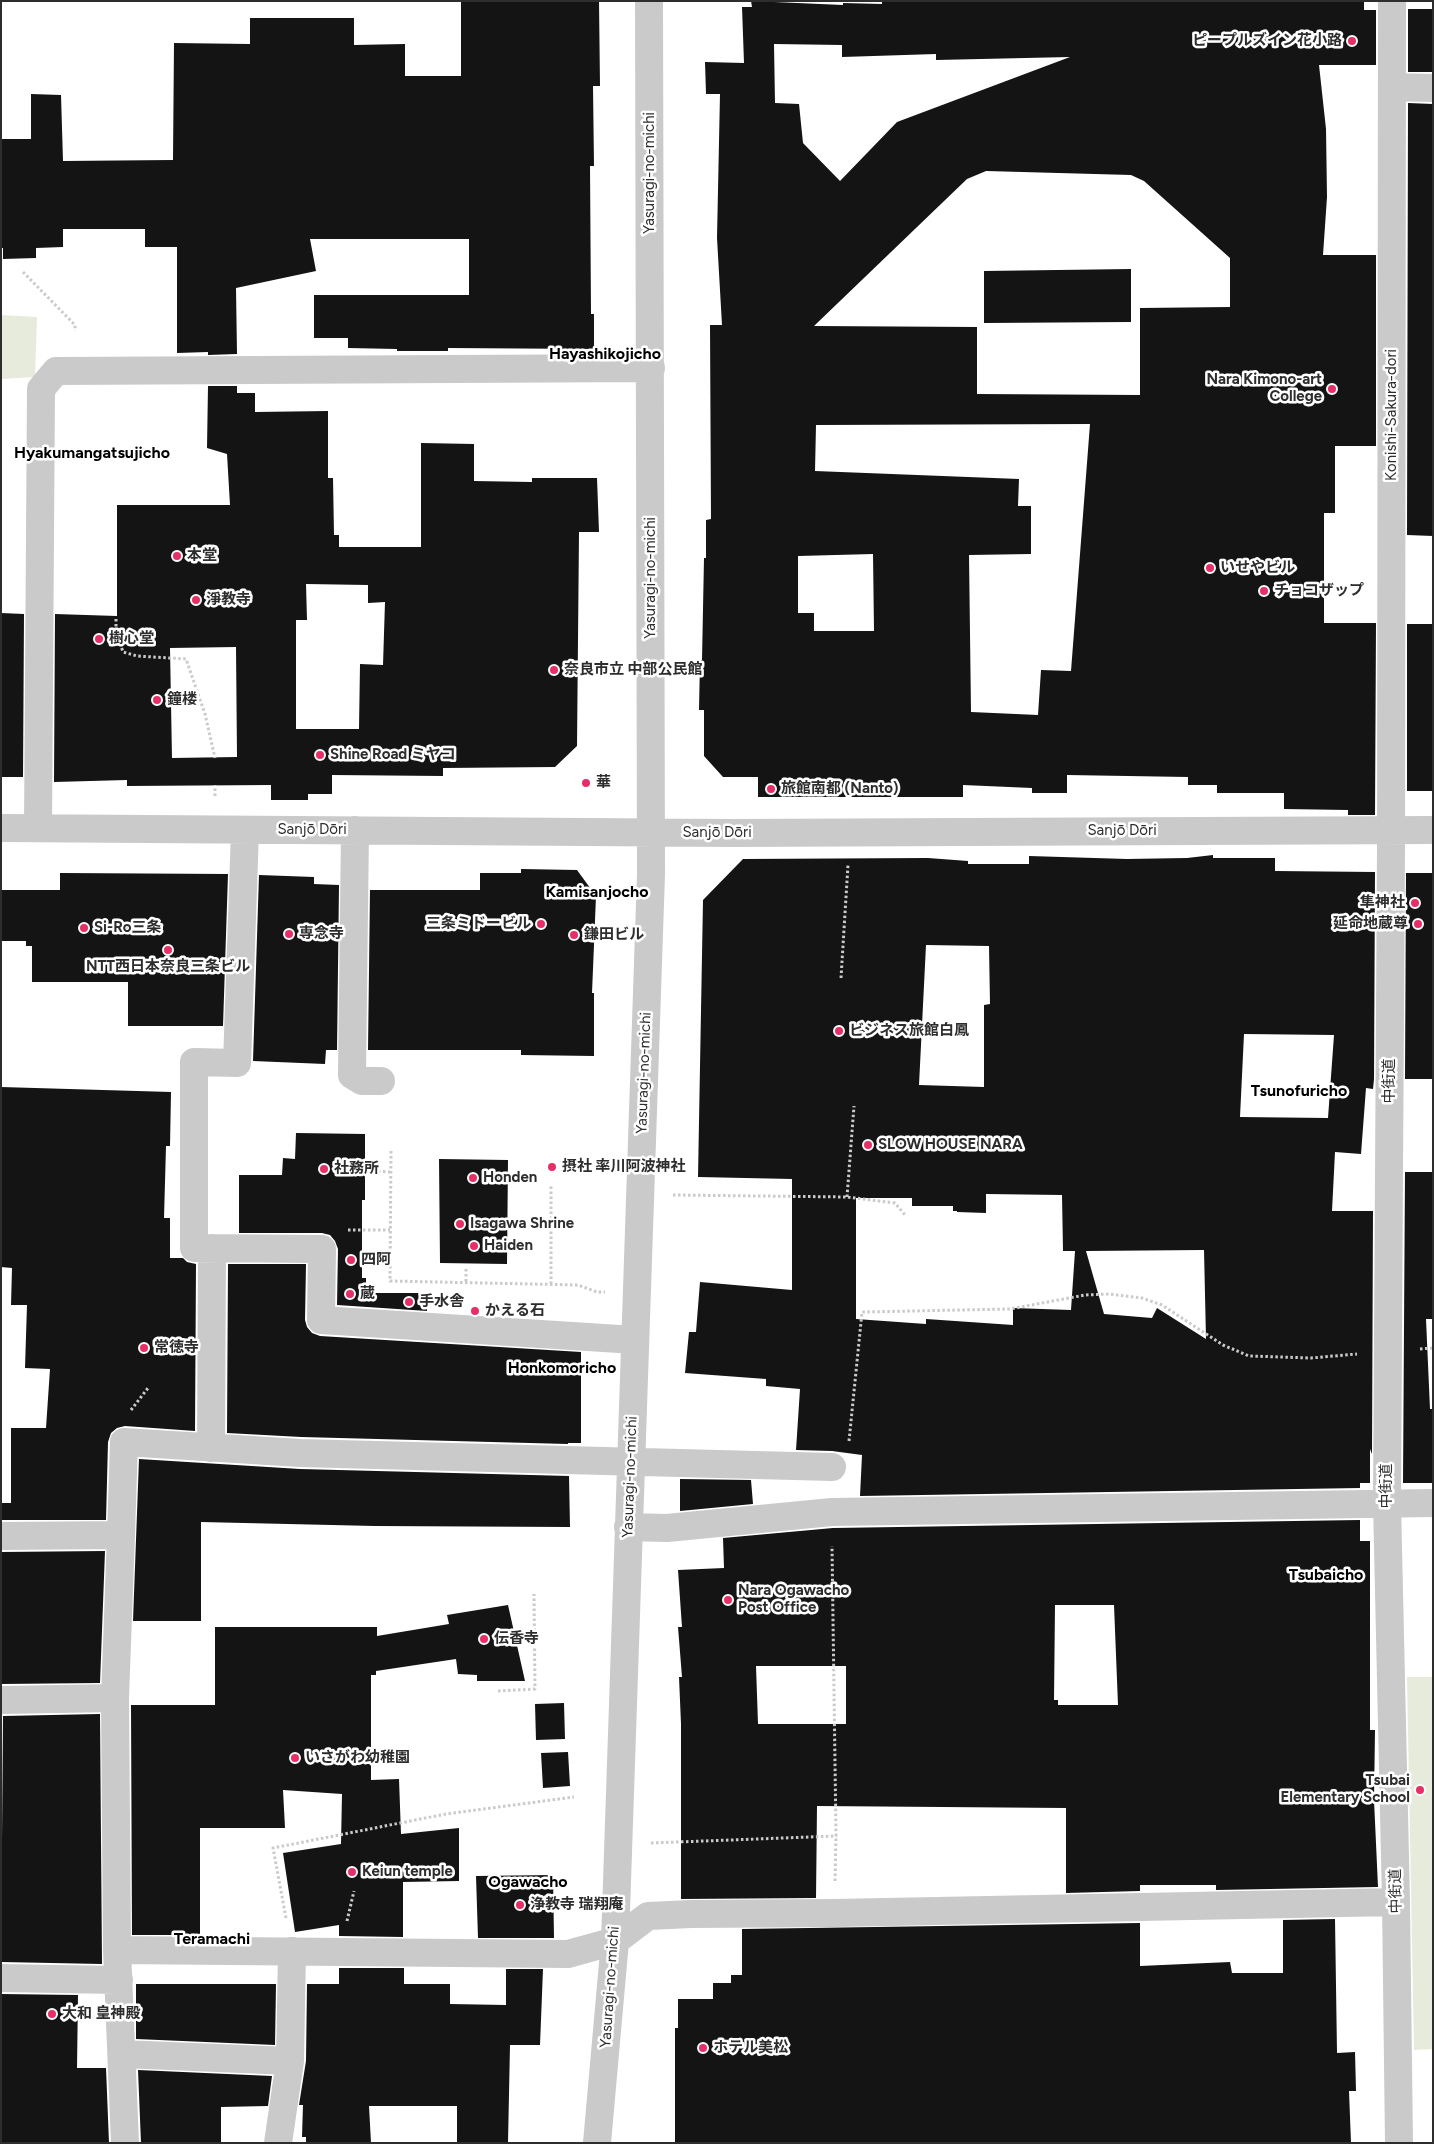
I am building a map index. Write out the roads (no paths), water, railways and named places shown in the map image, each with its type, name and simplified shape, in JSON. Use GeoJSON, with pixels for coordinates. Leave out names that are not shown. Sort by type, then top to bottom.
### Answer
{"type":"FeatureCollection","features":[{"type":"Feature","properties":{"kind":"street","name":"Yasuragi-no-michi"},"geometry":{"type":"LineString","coordinates":[[597,2143],[615,1941],[651,833],[650,1]]}},
{"type":"Feature","properties":{"kind":"street","name":"Konishi-Sakura-dori"},"geometry":{"type":"LineString","coordinates":[[1391,830],[1392,1]]}},
{"type":"Feature","properties":{"kind":"street"},"geometry":{"type":"LineString","coordinates":[[1392,87],[1433,88]]}},
{"type":"Feature","properties":{"kind":"street"},"geometry":{"type":"LineString","coordinates":[[38,828],[41,389],[56,371],[651,368]]}},
{"type":"Feature","properties":{"kind":"street","name":"Sanjō Dōri"},"geometry":{"type":"LineString","coordinates":[[1,828],[651,833],[1433,830]]}},
{"type":"Feature","properties":{"kind":"street"},"geometry":{"type":"LineString","coordinates":[[245,830],[237,1063],[194,1062],[194,1248],[322,1249],[321,1320],[635,1340]]}},
{"type":"Feature","properties":{"kind":"street"},"geometry":{"type":"LineString","coordinates":[[355,830],[352,1075],[362,1081],[381,1081]]}},
{"type":"Feature","properties":{"kind":"street","name":"中街道"},"geometry":{"type":"LineString","coordinates":[[1391,830],[1386,1502],[1396,1902],[1399,2143]]}},
{"type":"Feature","properties":{"kind":"street"},"geometry":{"type":"LineString","coordinates":[[211,1448],[212,1248]]}},
{"type":"Feature","properties":{"kind":"street"},"geometry":{"type":"LineString","coordinates":[[125,2143],[118,1950],[115,1698],[124,1442],[300,1453],[832,1467]]}},
{"type":"Feature","properties":{"kind":"street"},"geometry":{"type":"LineString","coordinates":[[628,1527],[666,1528],[832,1512],[1386,1502],[1433,1503]]}},
{"type":"Feature","properties":{"kind":"street"},"geometry":{"type":"LineString","coordinates":[[1,1536],[121,1535]]}},
{"type":"Feature","properties":{"kind":"street"},"geometry":{"type":"LineString","coordinates":[[1,1700],[115,1698]]}},
{"type":"Feature","properties":{"kind":"street"},"geometry":{"type":"LineString","coordinates":[[118,1950],[568,1954],[615,1941],[648,1916],[1396,1902]]}},
{"type":"Feature","properties":{"kind":"street"},"geometry":{"type":"LineString","coordinates":[[278,2143],[290,2061],[292,1951]]}},
{"type":"Feature","properties":{"kind":"street"},"geometry":{"type":"LineString","coordinates":[[1,1978],[119,1980]]}},
{"type":"Feature","properties":{"kind":"street"},"geometry":{"type":"LineString","coordinates":[[122,2054],[290,2061]]}},
{"type":"Feature","properties":{"kind":"place","name":"ピープルズイン花小路"},"geometry":{"type":"Point","coordinates":[1352,41]}},
{"type":"Feature","properties":{"kind":"place","name":"Nara Kimono-art College"},"geometry":{"type":"Point","coordinates":[1332,389]}},
{"type":"Feature","properties":{"kind":"place","name":"本堂"},"geometry":{"type":"Point","coordinates":[177,556]}},
{"type":"Feature","properties":{"kind":"place","name":"いせやビル"},"geometry":{"type":"Point","coordinates":[1210,568]}},
{"type":"Feature","properties":{"kind":"place","name":"チョコザップ"},"geometry":{"type":"Point","coordinates":[1264,591]}},
{"type":"Feature","properties":{"kind":"place","name":"淨教寺"},"geometry":{"type":"Point","coordinates":[196,600]}},
{"type":"Feature","properties":{"kind":"place","name":"樹心堂"},"geometry":{"type":"Point","coordinates":[99,639]}},
{"type":"Feature","properties":{"kind":"place","name":"奈良市立 中部公民館"},"geometry":{"type":"Point","coordinates":[554,670]}},
{"type":"Feature","properties":{"kind":"place","name":"鐘楼"},"geometry":{"type":"Point","coordinates":[157,700]}},
{"type":"Feature","properties":{"kind":"place","name":"Shine Road ミヤコ"},"geometry":{"type":"Point","coordinates":[320,755]}},
{"type":"Feature","properties":{"kind":"place","name":"華"},"geometry":{"type":"Point","coordinates":[586,783]}},
{"type":"Feature","properties":{"kind":"place","name":"旅館南都 (Nanto)"},"geometry":{"type":"Point","coordinates":[771,789]}},
{"type":"Feature","properties":{"kind":"place","name":"隼神社"},"geometry":{"type":"Point","coordinates":[1415,903]}},
{"type":"Feature","properties":{"kind":"place","name":"三条ミドービル"},"geometry":{"type":"Point","coordinates":[541,924]}},
{"type":"Feature","properties":{"kind":"place","name":"延命地蔵尊"},"geometry":{"type":"Point","coordinates":[1418,924]}},
{"type":"Feature","properties":{"kind":"place","name":"Si-Ro三条"},"geometry":{"type":"Point","coordinates":[84,928]}},
{"type":"Feature","properties":{"kind":"place","name":"専念寺"},"geometry":{"type":"Point","coordinates":[289,934]}},
{"type":"Feature","properties":{"kind":"place","name":"鎌田ビル"},"geometry":{"type":"Point","coordinates":[574,935]}},
{"type":"Feature","properties":{"kind":"place","name":"NTT西日本奈良三条ビル"},"geometry":{"type":"Point","coordinates":[168,950]}},
{"type":"Feature","properties":{"kind":"place","name":"ビジネス旅館白鳳"},"geometry":{"type":"Point","coordinates":[839,1031]}},
{"type":"Feature","properties":{"kind":"place","name":"SLOW HOUSE NARA"},"geometry":{"type":"Point","coordinates":[868,1145]}},
{"type":"Feature","properties":{"kind":"place","name":"摂社 率川阿波神社"},"geometry":{"type":"Point","coordinates":[552,1167]}},
{"type":"Feature","properties":{"kind":"place","name":"社務所"},"geometry":{"type":"Point","coordinates":[324,1169]}},
{"type":"Feature","properties":{"kind":"place","name":"Honden"},"geometry":{"type":"Point","coordinates":[473,1178]}},
{"type":"Feature","properties":{"kind":"place","name":"Isagawa Shrine"},"geometry":{"type":"Point","coordinates":[460,1224]}},
{"type":"Feature","properties":{"kind":"place","name":"Haiden"},"geometry":{"type":"Point","coordinates":[474,1246]}},
{"type":"Feature","properties":{"kind":"place","name":"四阿"},"geometry":{"type":"Point","coordinates":[351,1260]}},
{"type":"Feature","properties":{"kind":"place","name":"蔵"},"geometry":{"type":"Point","coordinates":[350,1294]}},
{"type":"Feature","properties":{"kind":"place","name":"手水舎"},"geometry":{"type":"Point","coordinates":[409,1302]}},
{"type":"Feature","properties":{"kind":"place","name":"かえる石"},"geometry":{"type":"Point","coordinates":[475,1311]}},
{"type":"Feature","properties":{"kind":"place","name":"常徳寺"},"geometry":{"type":"Point","coordinates":[144,1348]}},
{"type":"Feature","properties":{"kind":"place","name":"Nara Ogawacho Post Office"},"geometry":{"type":"Point","coordinates":[728,1600]}},
{"type":"Feature","properties":{"kind":"place","name":"伝香寺"},"geometry":{"type":"Point","coordinates":[484,1639]}},
{"type":"Feature","properties":{"kind":"place","name":"いさがわ幼稚園"},"geometry":{"type":"Point","coordinates":[295,1758]}},
{"type":"Feature","properties":{"kind":"place","name":"Tsubai Elementary School"},"geometry":{"type":"Point","coordinates":[1420,1790]}},
{"type":"Feature","properties":{"kind":"place","name":"Keiun temple"},"geometry":{"type":"Point","coordinates":[352,1872]}},
{"type":"Feature","properties":{"kind":"place","name":"浄教寺 瑞翔庵"},"geometry":{"type":"Point","coordinates":[520,1905]}},
{"type":"Feature","properties":{"kind":"place","name":"大和 皇神殿"},"geometry":{"type":"Point","coordinates":[52,2014]}},
{"type":"Feature","properties":{"kind":"place","name":"ホテル美松"},"geometry":{"type":"Point","coordinates":[703,2048]}},
{"type":"Feature","properties":{"kind":"district","name":"Hayashikojicho"},"geometry":{"type":"Point","coordinates":[605,354]}},
{"type":"Feature","properties":{"kind":"district","name":"Hyakumangatsujicho"},"geometry":{"type":"Point","coordinates":[92,453]}},
{"type":"Feature","properties":{"kind":"district","name":"Kamisanjocho"},"geometry":{"type":"Point","coordinates":[597,892]}},
{"type":"Feature","properties":{"kind":"district","name":"Tsunofuricho"},"geometry":{"type":"Point","coordinates":[1299,1091]}},
{"type":"Feature","properties":{"kind":"district","name":"Honkomoricho"},"geometry":{"type":"Point","coordinates":[562,1368]}},
{"type":"Feature","properties":{"kind":"district","name":"Tsubaicho"},"geometry":{"type":"Point","coordinates":[1326,1575]}},
{"type":"Feature","properties":{"kind":"district","name":"Ogawacho"},"geometry":{"type":"Point","coordinates":[528,1882]}},
{"type":"Feature","properties":{"kind":"district","name":"Teramachi"},"geometry":{"type":"Point","coordinates":[212,1939]}}]}
